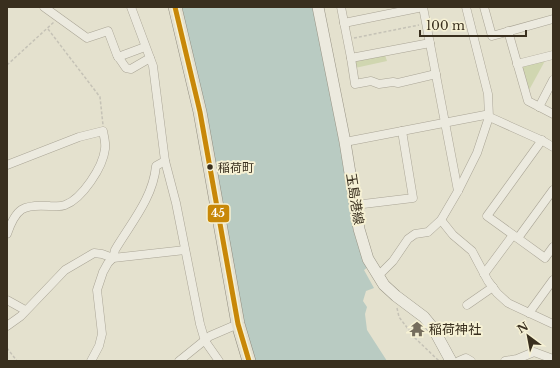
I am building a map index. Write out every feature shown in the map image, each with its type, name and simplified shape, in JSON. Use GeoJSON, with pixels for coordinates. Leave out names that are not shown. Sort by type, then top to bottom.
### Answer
{"type":"FeatureCollection","features":[{"type":"Feature","properties":{"kind":"main road"},"geometry":{"type":"LineString","coordinates":[[174,7],[200,112],[238,324],[249,361]]}},
{"type":"Feature","properties":{"kind":"main road","name":"玉島港線"},"geometry":{"type":"LineString","coordinates":[[318,7],[345,142],[355,205],[363,244],[368,259],[378,276],[396,296],[424,317],[433,328],[452,361]]}},
{"type":"Feature","properties":{"kind":"street"},"geometry":{"type":"LineString","coordinates":[[44,7],[59,16],[87,38],[108,31],[118,57],[123,66],[129,69],[150,58]]}},
{"type":"Feature","properties":{"kind":"street"},"geometry":{"type":"LineString","coordinates":[[131,7],[153,66],[165,161],[176,203],[200,324],[205,341],[219,361]]}},
{"type":"Feature","properties":{"kind":"street"},"geometry":{"type":"LineString","coordinates":[[341,7],[355,84],[371,81],[379,84],[393,82],[398,83],[436,74]]}},
{"type":"Feature","properties":{"kind":"street"},"geometry":{"type":"LineString","coordinates":[[344,23],[423,7],[458,191]]}},
{"type":"Feature","properties":{"kind":"street"},"geometry":{"type":"LineString","coordinates":[[378,276],[393,261],[408,239],[415,234],[428,232],[441,220],[458,191],[477,152],[489,117],[488,94],[466,7]]}},
{"type":"Feature","properties":{"kind":"street"},"geometry":{"type":"LineString","coordinates":[[484,7],[492,36],[553,19]]}},
{"type":"Feature","properties":{"kind":"street"},"geometry":{"type":"LineString","coordinates":[[508,31],[528,101],[553,114]]}},
{"type":"Feature","properties":{"kind":"street"},"geometry":{"type":"LineString","coordinates":[[351,58],[430,43]]}},
{"type":"Feature","properties":{"kind":"street"},"geometry":{"type":"LineString","coordinates":[[118,57],[145,47]]}},
{"type":"Feature","properties":{"kind":"street"},"geometry":{"type":"LineString","coordinates":[[517,64],[553,55]]}},
{"type":"Feature","properties":{"kind":"street"},"geometry":{"type":"LineString","coordinates":[[539,107],[553,80]]}},
{"type":"Feature","properties":{"kind":"street"},"geometry":{"type":"LineString","coordinates":[[345,142],[485,115],[542,140],[553,147]]}},
{"type":"Feature","properties":{"kind":"street"},"geometry":{"type":"LineString","coordinates":[[7,165],[79,137],[103,131],[105,149],[102,158],[84,190],[65,205],[60,207],[36,205],[22,209],[16,213],[7,234]]}},
{"type":"Feature","properties":{"kind":"street"},"geometry":{"type":"LineString","coordinates":[[355,205],[413,198],[402,131]]}},
{"type":"Feature","properties":{"kind":"street"},"geometry":{"type":"LineString","coordinates":[[542,140],[487,216],[545,258],[553,247]]}},
{"type":"Feature","properties":{"kind":"street"},"geometry":{"type":"LineString","coordinates":[[90,361],[99,346],[102,334],[97,290],[103,272],[113,258],[115,250],[148,196],[155,178],[156,166],[165,161]]}},
{"type":"Feature","properties":{"kind":"street"},"geometry":{"type":"LineString","coordinates":[[484,274],[553,190]]}},
{"type":"Feature","properties":{"kind":"street"},"geometry":{"type":"LineString","coordinates":[[441,220],[453,235],[472,251],[484,274],[493,287],[508,303],[553,324]]}},
{"type":"Feature","properties":{"kind":"street"},"geometry":{"type":"LineString","coordinates":[[7,326],[21,316],[25,310],[65,270],[94,253],[113,258],[185,250]]}},
{"type":"Feature","properties":{"kind":"street"},"geometry":{"type":"LineString","coordinates":[[529,314],[553,280]]}},
{"type":"Feature","properties":{"kind":"street"},"geometry":{"type":"LineString","coordinates":[[467,305],[493,287]]}},
{"type":"Feature","properties":{"kind":"street"},"geometry":{"type":"LineString","coordinates":[[7,300],[25,310]]}},
{"type":"Feature","properties":{"kind":"street"},"geometry":{"type":"LineString","coordinates":[[179,361],[215,333],[238,324]]}},
{"type":"Feature","properties":{"kind":"street"},"geometry":{"type":"LineString","coordinates":[[505,361],[517,359],[534,352],[553,360]]}},
{"type":"Feature","properties":{"kind":"street"},"geometry":{"type":"LineString","coordinates":[[459,361],[466,358],[472,361]]}},
{"type":"Feature","properties":{"kind":"path"},"geometry":{"type":"LineString","coordinates":[[7,65],[48,29],[59,16]]}},
{"type":"Feature","properties":{"kind":"path"},"geometry":{"type":"LineString","coordinates":[[347,40],[427,23]]}},
{"type":"Feature","properties":{"kind":"path"},"geometry":{"type":"LineString","coordinates":[[48,29],[100,97],[103,131]]}},
{"type":"Feature","properties":{"kind":"path"},"geometry":{"type":"LineString","coordinates":[[397,307],[398,317],[415,338],[439,361]]}},
{"type":"Feature","properties":{"kind":"path"},"geometry":{"type":"LineString","coordinates":[[7,348],[18,361]]}},
{"type":"Feature","properties":{"kind":"green space"},"geometry":{"type":"Polygon","coordinates":[[[385,55],[387,61],[355,68],[354,61],[385,55]]]}},
{"type":"Feature","properties":{"kind":"green space"},"geometry":{"type":"Polygon","coordinates":[[[546,59],[528,92],[521,68],[523,65],[546,59]]]}},
{"type":"Feature","properties":{"kind":"shaded area"},"geometry":{"type":"Polygon","coordinates":[[[180,7],[314,7],[368,267],[364,270],[374,288],[366,291],[363,301],[367,307],[365,314],[367,330],[387,361],[255,361],[239,302],[180,7]]]}},
{"type":"Feature","properties":{"kind":"transit line","name":"45"},"geometry":{"type":"LineString","coordinates":[[175,7],[200,112],[238,324],[249,361]]}},
{"type":"Feature","properties":{"kind":"place","name":"稲荷町"},"geometry":{"type":"Point","coordinates":[210,167]}},
{"type":"Feature","properties":{"kind":"place","name":"稲荷神社"},"geometry":{"type":"Point","coordinates":[417,329]}}]}
